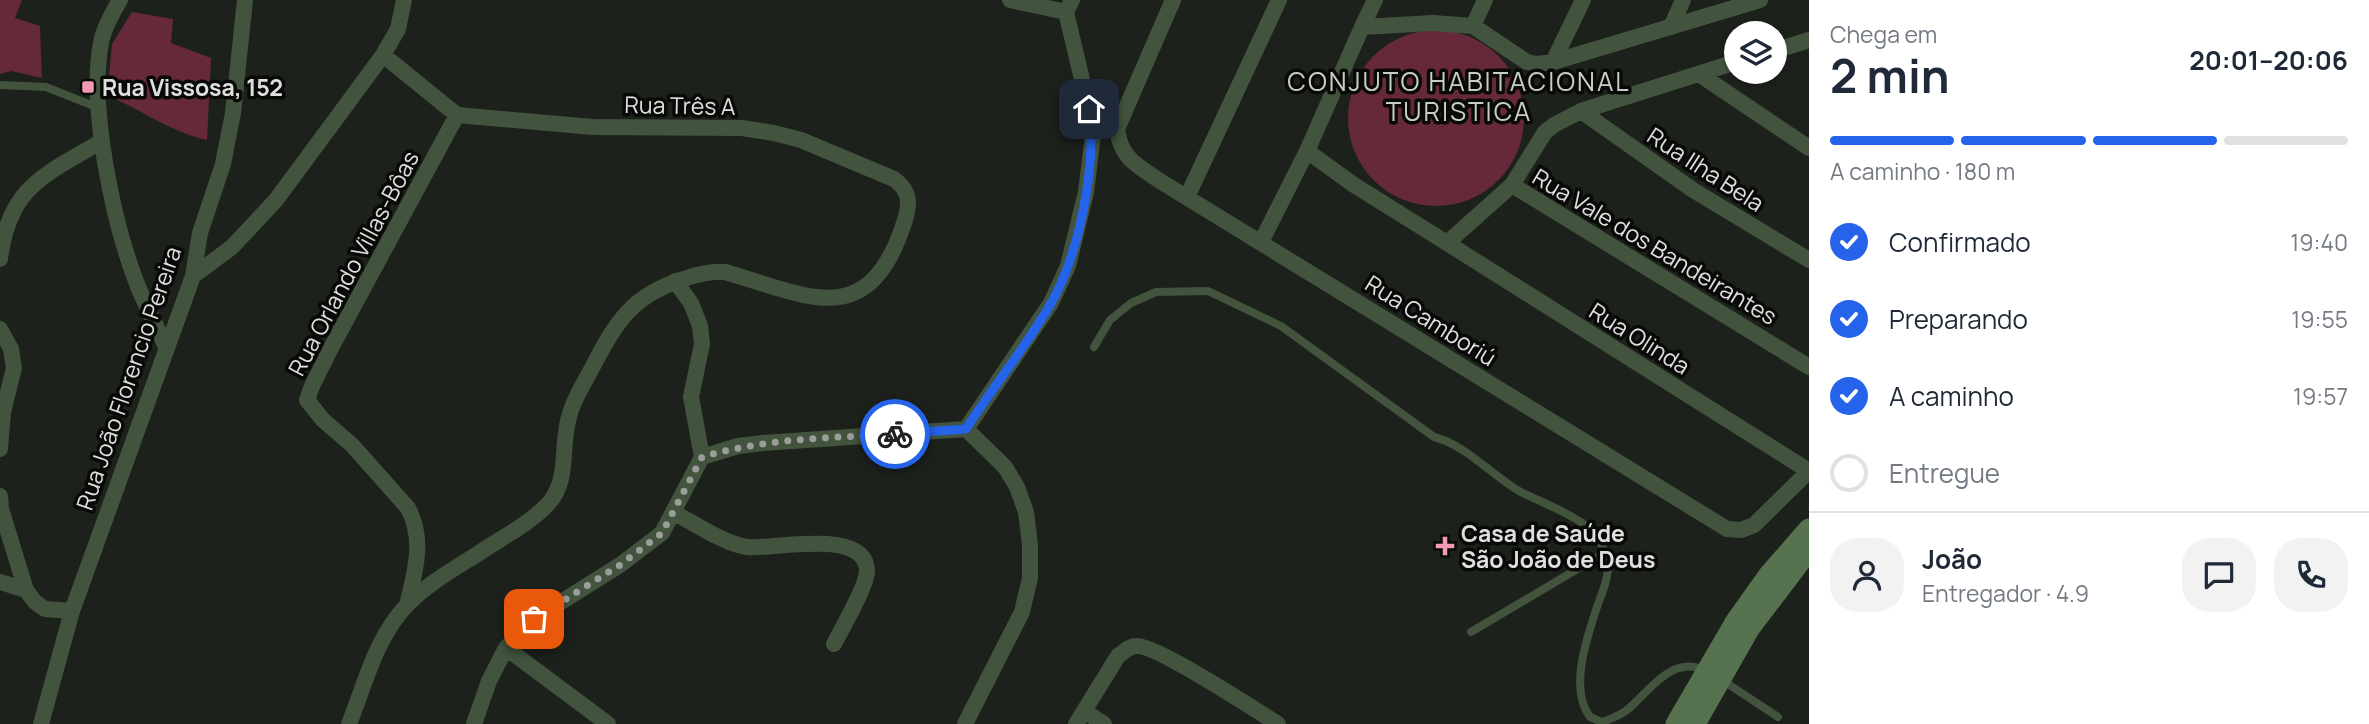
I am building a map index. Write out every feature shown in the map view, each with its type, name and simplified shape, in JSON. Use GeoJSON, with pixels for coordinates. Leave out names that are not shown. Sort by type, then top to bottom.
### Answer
{"type":"FeatureCollection","features":[{"type":"Feature","properties":{"kind":"main road"},"geometry":{"type":"LineString","coordinates":[[1695,724],[1736,621],[1768,576],[1809,529]]}},
{"type":"Feature","properties":{"kind":"main road"},"geometry":{"type":"LineString","coordinates":[[1676,724],[1809,550]]}},
{"type":"Feature","properties":{"kind":"street"},"geometry":{"type":"LineString","coordinates":[[120,0],[108,18],[99,60],[102,141],[122,236],[139,287],[166,347]]}},
{"type":"Feature","properties":{"kind":"street","name":"Rua João Florencio Pereira"},"geometry":{"type":"LineString","coordinates":[[41,724],[72,611],[192,276],[200,233],[223,164],[233,113],[245,0]]}},
{"type":"Feature","properties":{"kind":"street"},"geometry":{"type":"LineString","coordinates":[[192,276],[232,247],[276,200],[383,55],[398,29],[404,0]]}},
{"type":"Feature","properties":{"kind":"street"},"geometry":{"type":"LineString","coordinates":[[966,429],[1051,303],[1068,266],[1086,192],[1093,135],[1069,6],[1010,0]]}},
{"type":"Feature","properties":{"kind":"street","name":"Rua Camboriú"},"geometry":{"type":"LineString","coordinates":[[1173,0],[1118,129],[1124,154],[1160,181],[1727,528],[1741,530],[1754,525],[1809,471]]}},
{"type":"Feature","properties":{"kind":"street"},"geometry":{"type":"LineString","coordinates":[[1187,197],[1279,0]]}},
{"type":"Feature","properties":{"kind":"street"},"geometry":{"type":"LineString","coordinates":[[1261,242],[1307,152],[1376,0]]}},
{"type":"Feature","properties":{"kind":"street"},"geometry":{"type":"LineString","coordinates":[[1473,26],[1485,0]]}},
{"type":"Feature","properties":{"kind":"street"},"geometry":{"type":"LineString","coordinates":[[1553,62],[1583,0]]}},
{"type":"Feature","properties":{"kind":"street"},"geometry":{"type":"LineString","coordinates":[[1671,27],[1683,0]]}},
{"type":"Feature","properties":{"kind":"street"},"geometry":{"type":"LineString","coordinates":[[1362,27],[1433,23],[1473,26],[1527,62],[1537,64],[1553,62],[1751,1]]}},
{"type":"Feature","properties":{"kind":"street"},"geometry":{"type":"LineString","coordinates":[[1787,47],[1809,40]]}},
{"type":"Feature","properties":{"kind":"street"},"geometry":{"type":"LineString","coordinates":[[383,55],[457,115]]}},
{"type":"Feature","properties":{"kind":"street"},"geometry":{"type":"LineString","coordinates":[[1447,243],[1512,186],[1545,132],[1581,111],[1724,66]]}},
{"type":"Feature","properties":{"kind":"street"},"geometry":{"type":"LineString","coordinates":[[1699,74],[1809,148]]}},
{"type":"Feature","properties":{"kind":"street","name":"Rua Ilha Bela"},"geometry":{"type":"LineString","coordinates":[[1581,111],[1693,190],[1809,260]]}},
{"type":"Feature","properties":{"kind":"street","name":"Rua Três A"},"geometry":{"type":"LineString","coordinates":[[457,115],[593,127],[742,128],[774,132],[801,140],[894,179],[907,193],[909,210],[894,253],[877,278],[863,290],[849,296],[810,296],[725,272],[712,271],[675,281]]}},
{"type":"Feature","properties":{"kind":"street","name":"Rua Orlando Villas-Bôas"},"geometry":{"type":"LineString","coordinates":[[407,605],[418,557],[418,537],[414,520],[408,508],[352,445],[323,420],[307,400],[331,348],[457,115]]}},
{"type":"Feature","properties":{"kind":"street"},"geometry":{"type":"LineString","coordinates":[[0,259],[12,210],[21,196],[45,175],[102,141]]}},
{"type":"Feature","properties":{"kind":"street","name":"Rua Olinda"},"geometry":{"type":"LineString","coordinates":[[1307,152],[1354,185],[1809,471]]}},
{"type":"Feature","properties":{"kind":"street","name":"Rua Vale dos Bandeirantes"},"geometry":{"type":"LineString","coordinates":[[1512,186],[1809,367]]}},
{"type":"Feature","properties":{"kind":"street"},"geometry":{"type":"LineString","coordinates":[[349,724],[378,649],[407,605],[430,585],[530,519],[558,492],[567,423],[574,401],[603,348],[635,303],[657,288],[675,281],[691,303],[702,344],[691,397],[702,457],[662,533],[646,547],[534,619],[506,648],[489,681],[474,724]]}},
{"type":"Feature","properties":{"kind":"street"},"geometry":{"type":"LineString","coordinates":[[0,329],[11,349],[14,368],[2,412],[0,449]]}},
{"type":"Feature","properties":{"kind":"street"},"geometry":{"type":"LineString","coordinates":[[702,457],[737,446],[763,443],[966,429],[1006,467],[1026,512],[1030,578],[1022,612],[965,724]]}},
{"type":"Feature","properties":{"kind":"street"},"geometry":{"type":"LineString","coordinates":[[0,496],[1,509],[26,590],[45,609],[72,611]]}},
{"type":"Feature","properties":{"kind":"street"},"geometry":{"type":"LineString","coordinates":[[674,513],[744,547],[822,543],[853,549],[860,554],[867,571],[863,586],[834,644]]}},
{"type":"Feature","properties":{"kind":"street"},"geometry":{"type":"LineString","coordinates":[[0,582],[26,590]]}},
{"type":"Feature","properties":{"kind":"street"},"geometry":{"type":"LineString","coordinates":[[1104,724],[1080,717],[1118,656],[1137,646],[1165,656],[1278,724]]}},
{"type":"Feature","properties":{"kind":"street"},"geometry":{"type":"LineString","coordinates":[[506,648],[608,724]]}},
{"type":"Feature","properties":{"kind":"lane"},"geometry":{"type":"LineString","coordinates":[[0,85],[46,87],[99,108]]}},
{"type":"Feature","properties":{"kind":"lane"},"geometry":{"type":"LineString","coordinates":[[1094,346],[1110,320],[1131,303],[1156,292],[1216,293],[1281,326],[1434,437],[1452,442],[1518,490],[1585,526],[1606,552],[1608,563],[1605,583],[1579,680],[1581,699],[1590,717],[1602,722],[1626,711],[1652,685],[1680,666],[1693,666],[1714,675],[1778,717]]}},
{"type":"Feature","properties":{"kind":"lane"},"geometry":{"type":"LineString","coordinates":[[1471,632],[1606,552]]}},
{"type":"Feature","properties":{"kind":"shaded area"},"geometry":{"type":"Polygon","coordinates":[[[0,0],[22,0],[15,18],[40,26],[42,78],[11,71],[0,74],[0,0]]]}},
{"type":"Feature","properties":{"kind":"shaded area"},"geometry":{"type":"Polygon","coordinates":[[[132,12],[173,19],[171,43],[211,58],[207,140],[180,132],[107,96],[112,44],[132,12]]]}},
{"type":"Feature","properties":{"kind":"shaded area"},"geometry":{"type":"Polygon","coordinates":[[[1436,30],[1470,37],[1498,56],[1517,84],[1524,118],[1517,152],[1498,180],[1470,199],[1436,206],[1402,199],[1374,180],[1355,152],[1348,118],[1355,84],[1374,56],[1402,37],[1436,30]]]}},
{"type":"Feature","properties":{"kind":"way so far"},"geometry":{"type":"LineString","coordinates":[[534,619],[620,565],[662,533],[702,457],[737,446],[895,434]]}},
{"type":"Feature","properties":{"kind":"place","name":"Rua Vissosa, 152"},"geometry":{"type":"Point","coordinates":[88,87]}},
{"type":"Feature","properties":{"kind":"place","name":"Casa de Saúde São João de Deus"},"geometry":{"type":"Point","coordinates":[1445,546]}},
{"type":"Feature","properties":{"kind":"district","name":"CONJUTO HABITACIONAL TURISTICA"},"geometry":{"type":"Point","coordinates":[1459,96]}},
{"type":"Feature","properties":{"kind":"route"},"geometry":{"type":"LineString","coordinates":[[895,434],[966,429],[1051,303],[1068,266],[1086,192],[1093,135],[1089,109]]}}]}
